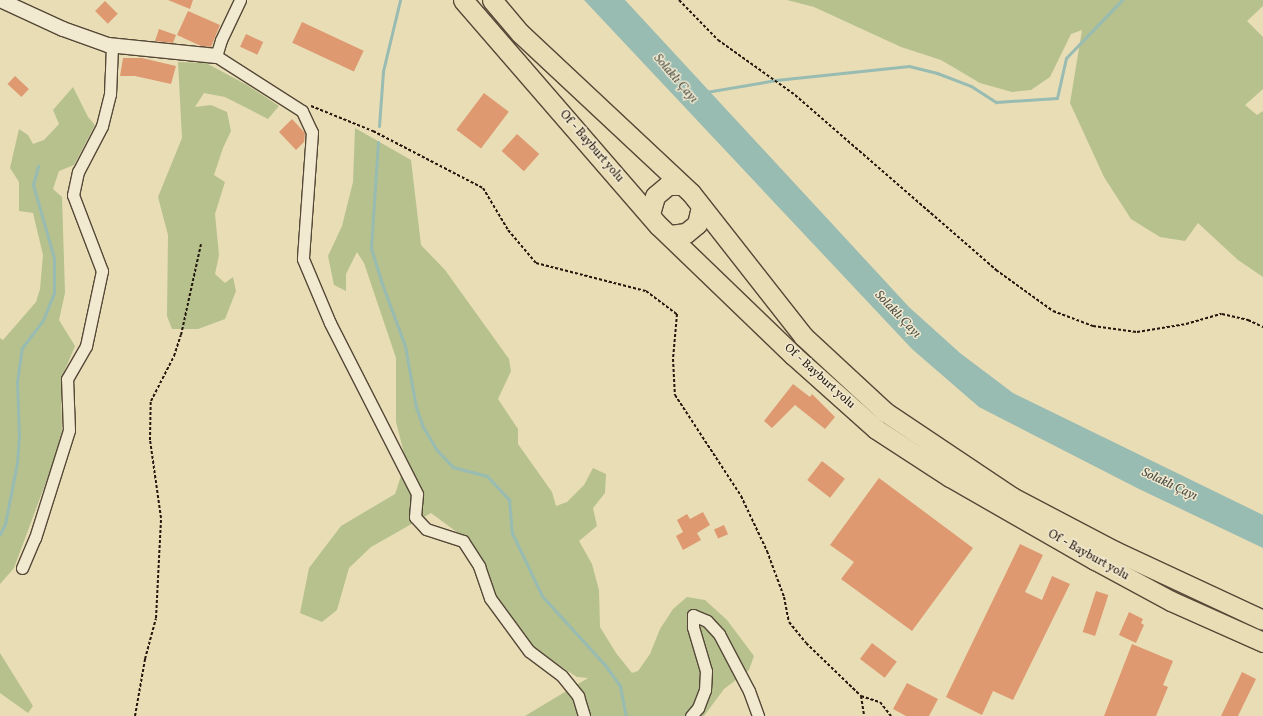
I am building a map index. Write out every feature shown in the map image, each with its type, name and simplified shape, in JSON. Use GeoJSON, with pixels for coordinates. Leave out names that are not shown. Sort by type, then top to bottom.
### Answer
{"type":"FeatureCollection","features":[{"type":"Feature","properties":{"kind":"highway","name":"Of - Bayburt yolu"},"geometry":{"type":"LineString","coordinates":[[463,0],[670,236],[793,355],[876,428],[950,477],[1095,560],[1171,601],[1263,642]]}},
{"type":"Feature","properties":{"kind":"highway","name":"Of - Bayburt yolu"},"geometry":{"type":"LineString","coordinates":[[492,0],[520,33],[682,185],[701,206],[803,336],[885,412],[1012,497],[1115,551],[1263,620]]}},
{"type":"Feature","properties":{"kind":"highway"},"geometry":{"type":"LineString","coordinates":[[650,214],[655,196],[668,185],[682,185]]}},
{"type":"Feature","properties":{"kind":"highway"},"geometry":{"type":"LineString","coordinates":[[670,236],[686,233],[697,224],[701,206]]}},
{"type":"Feature","properties":{"kind":"street"},"geometry":{"type":"LineString","coordinates":[[0,0],[63,29],[112,46],[216,56],[302,111],[312,132],[303,259],[313,288],[362,391],[417,494],[415,517],[426,529],[463,541],[479,566],[490,598],[529,651],[562,676],[578,696],[584,716]]}},
{"type":"Feature","properties":{"kind":"street"},"geometry":{"type":"LineString","coordinates":[[216,56],[221,40],[240,0]]}},
{"type":"Feature","properties":{"kind":"street"},"geometry":{"type":"LineString","coordinates":[[22,568],[35,538],[69,430],[67,379],[86,346],[102,271],[73,195],[78,172],[102,126],[110,94],[112,46]]}},
{"type":"Feature","properties":{"kind":"street"},"geometry":{"type":"LineString","coordinates":[[691,716],[698,708],[705,690],[706,671],[693,627],[693,615],[706,621],[719,634],[749,691],[758,716]]}},
{"type":"Feature","properties":{"kind":"path"},"geometry":{"type":"LineString","coordinates":[[679,0],[718,40],[795,95],[996,270],[1053,311],[1093,326],[1137,332],[1186,324],[1222,314],[1248,320],[1263,328]]}},
{"type":"Feature","properties":{"kind":"path"},"geometry":{"type":"LineString","coordinates":[[309,105],[373,131],[483,188],[508,230],[536,263],[646,291],[677,314],[674,359],[675,396],[741,496],[777,577],[784,596],[789,622],[811,648],[861,696],[880,702],[891,716]]}},
{"type":"Feature","properties":{"kind":"path"},"geometry":{"type":"LineString","coordinates":[[135,716],[145,659],[156,618],[161,518],[150,440],[151,401],[174,356],[181,335],[201,244]]}},
{"type":"Feature","properties":{"kind":"path"},"geometry":{"type":"LineString","coordinates":[[861,696],[864,716]]}},
{"type":"Feature","properties":{"kind":"green space"},"geometry":{"type":"Polygon","coordinates":[[[787,0],[1263,0],[1263,6],[1247,21],[1263,37],[1263,89],[1245,105],[1257,115],[1263,111],[1263,277],[1238,260],[1198,223],[1185,241],[1160,237],[1131,219],[1104,177],[1070,103],[1082,30],[1071,34],[1050,77],[1031,90],[1012,92],[980,83],[941,60],[901,47],[814,7],[787,0]]]}},
{"type":"Feature","properties":{"kind":"green space"},"geometry":{"type":"Polygon","coordinates":[[[178,62],[206,63],[247,85],[279,106],[268,119],[225,97],[204,93],[195,107],[211,105],[227,112],[231,131],[223,148],[214,175],[225,182],[215,214],[219,255],[215,274],[225,283],[233,277],[236,291],[225,319],[198,329],[172,329],[167,316],[168,235],[158,197],[182,138],[178,62]]]}},
{"type":"Feature","properties":{"kind":"green space"},"geometry":{"type":"Polygon","coordinates":[[[73,87],[88,117],[95,125],[74,165],[59,171],[53,189],[62,197],[65,293],[59,320],[75,346],[61,379],[62,439],[14,568],[0,584],[0,338],[3,340],[36,302],[40,289],[43,255],[33,213],[19,211],[19,182],[10,168],[19,129],[28,135],[33,144],[44,140],[59,124],[53,110],[73,87]]]}},
{"type":"Feature","properties":{"kind":"green space"},"geometry":{"type":"Polygon","coordinates":[[[355,128],[411,160],[421,245],[445,270],[509,359],[511,371],[498,399],[518,429],[518,444],[552,492],[556,506],[567,502],[584,485],[593,468],[606,474],[605,493],[593,508],[597,526],[579,541],[592,564],[599,590],[600,627],[616,653],[632,673],[638,671],[650,654],[660,629],[673,609],[687,597],[705,600],[727,620],[754,656],[749,670],[724,689],[704,716],[525,716],[588,678],[577,677],[534,649],[492,591],[481,556],[469,541],[431,513],[371,547],[349,568],[337,610],[322,622],[300,613],[309,568],[341,526],[395,494],[406,461],[396,422],[396,358],[364,263],[357,252],[346,274],[346,291],[334,285],[328,256],[342,226],[353,182],[355,128]]]}},
{"type":"Feature","properties":{"kind":"green space"},"geometry":{"type":"Polygon","coordinates":[[[0,653],[33,706],[28,713],[0,693],[0,653]]]}},
{"type":"Feature","properties":{"kind":"water","name":"Solaklı Çayı"},"geometry":{"type":"Polygon","coordinates":[[[584,0],[625,0],[909,307],[960,353],[1013,393],[1263,515],[1263,548],[1139,489],[979,407],[912,349],[584,0]]]}},
{"type":"Feature","properties":{"kind":"building"},"geometry":{"type":"Polygon","coordinates":[[[168,0],[193,0],[190,9],[168,0]]]}},
{"type":"Feature","properties":{"kind":"building"},"geometry":{"type":"Polygon","coordinates":[[[105,1],[118,14],[108,24],[95,11],[105,1]]]}},
{"type":"Feature","properties":{"kind":"building"},"geometry":{"type":"Polygon","coordinates":[[[188,11],[220,25],[211,47],[201,46],[177,35],[188,11]]]}},
{"type":"Feature","properties":{"kind":"building"},"geometry":{"type":"Polygon","coordinates":[[[302,22],[364,51],[354,72],[292,43],[302,22]]]}},
{"type":"Feature","properties":{"kind":"building"},"geometry":{"type":"Polygon","coordinates":[[[159,29],[176,35],[173,43],[155,41],[159,29]]]}},
{"type":"Feature","properties":{"kind":"building"},"geometry":{"type":"Polygon","coordinates":[[[246,34],[263,42],[257,55],[240,47],[246,34]]]}},
{"type":"Feature","properties":{"kind":"building"},"geometry":{"type":"Polygon","coordinates":[[[123,58],[142,58],[176,66],[171,84],[135,76],[120,76],[123,58]]]}},
{"type":"Feature","properties":{"kind":"building"},"geometry":{"type":"Polygon","coordinates":[[[15,76],[29,89],[21,97],[7,84],[15,76]]]}},
{"type":"Feature","properties":{"kind":"building"},"geometry":{"type":"Polygon","coordinates":[[[484,93],[509,112],[481,148],[456,130],[484,93]]]}},
{"type":"Feature","properties":{"kind":"building"},"geometry":{"type":"Polygon","coordinates":[[[292,119],[305,133],[304,142],[296,150],[279,132],[292,119]]]}},
{"type":"Feature","properties":{"kind":"building"},"geometry":{"type":"Polygon","coordinates":[[[517,134],[539,154],[524,171],[502,151],[517,134]]]}},
{"type":"Feature","properties":{"kind":"building"},"geometry":{"type":"Polygon","coordinates":[[[793,384],[810,397],[812,394],[835,417],[825,429],[795,405],[772,428],[764,421],[793,384]]]}},
{"type":"Feature","properties":{"kind":"building"},"geometry":{"type":"Polygon","coordinates":[[[822,461],[845,479],[830,498],[807,480],[822,461]]]}},
{"type":"Feature","properties":{"kind":"building"},"geometry":{"type":"Polygon","coordinates":[[[879,478],[973,548],[912,631],[841,579],[854,562],[830,545],[879,478]]]}},
{"type":"Feature","properties":{"kind":"building"},"geometry":{"type":"Polygon","coordinates":[[[703,512],[710,525],[697,533],[701,540],[683,550],[676,536],[683,532],[677,520],[687,514],[690,519],[703,512]]]}},
{"type":"Feature","properties":{"kind":"building"},"geometry":{"type":"Polygon","coordinates":[[[724,525],[728,534],[718,539],[714,529],[724,525]]]}},
{"type":"Feature","properties":{"kind":"building"},"geometry":{"type":"Polygon","coordinates":[[[1020,544],[1043,555],[1025,592],[1042,600],[1052,576],[1070,584],[1013,700],[993,691],[982,715],[946,697],[1020,544]]]}},
{"type":"Feature","properties":{"kind":"building"},"geometry":{"type":"Polygon","coordinates":[[[1096,591],[1108,595],[1095,636],[1083,632],[1096,591]]]}},
{"type":"Feature","properties":{"kind":"building"},"geometry":{"type":"Polygon","coordinates":[[[1129,612],[1143,619],[1141,623],[1144,625],[1136,643],[1119,635],[1129,612]]]}},
{"type":"Feature","properties":{"kind":"building"},"geometry":{"type":"Polygon","coordinates":[[[872,643],[897,662],[885,678],[860,659],[872,643]]]}},
{"type":"Feature","properties":{"kind":"building"},"geometry":{"type":"Polygon","coordinates":[[[1132,644],[1173,661],[1163,685],[1168,687],[1156,716],[1104,716],[1132,644]]]}},
{"type":"Feature","properties":{"kind":"building"},"geometry":{"type":"Polygon","coordinates":[[[1242,672],[1256,679],[1238,716],[1221,716],[1242,672]]]}},
{"type":"Feature","properties":{"kind":"building"},"geometry":{"type":"Polygon","coordinates":[[[907,683],[938,699],[929,716],[906,716],[893,709],[907,683]]]}},
{"type":"Feature","properties":{"kind":"waterway"},"geometry":{"type":"LineString","coordinates":[[379,126],[383,71],[400,0]]}},
{"type":"Feature","properties":{"kind":"waterway"},"geometry":{"type":"LineString","coordinates":[[706,92],[776,80],[909,66],[937,73],[971,86],[996,102],[1057,98],[1066,58],[1122,0]]}},
{"type":"Feature","properties":{"kind":"waterway"},"geometry":{"type":"LineString","coordinates":[[378,142],[371,248],[381,281],[405,346],[416,407],[423,427],[436,449],[453,467],[487,476],[509,500],[512,533],[542,596],[605,665],[620,686],[626,716]]}},
{"type":"Feature","properties":{"kind":"waterway"},"geometry":{"type":"LineString","coordinates":[[0,534],[5,524],[17,463],[19,436],[17,382],[22,348],[43,320],[54,293],[54,258],[33,185],[38,166]]}}]}
